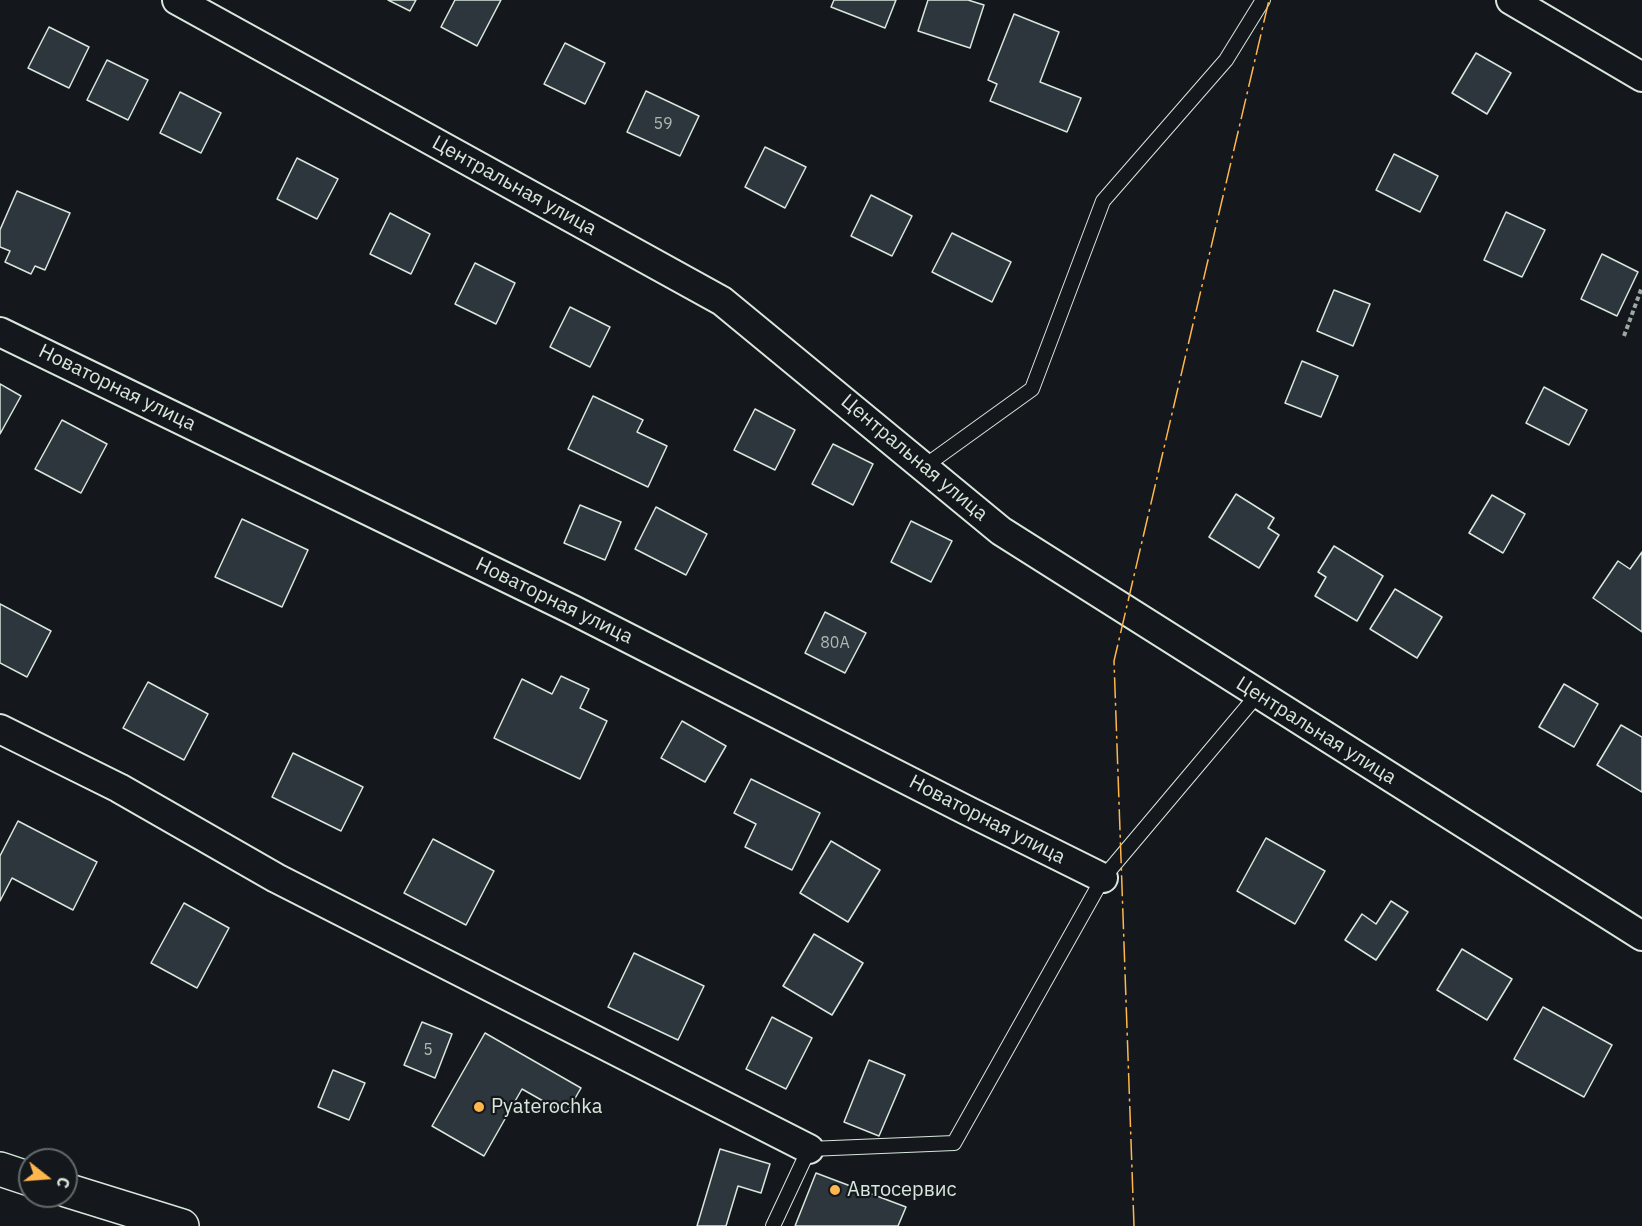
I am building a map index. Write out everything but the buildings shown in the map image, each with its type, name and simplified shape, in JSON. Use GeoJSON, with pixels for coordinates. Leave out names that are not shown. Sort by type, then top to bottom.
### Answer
{"type":"FeatureCollection","features":[{"type":"Feature","properties":{"kind":"main road"},"geometry":{"type":"LineString","coordinates":[[0,1169],[18,1175]]}},
{"type":"Feature","properties":{"kind":"main road"},"geometry":{"type":"LineString","coordinates":[[78,1194],[182,1226]]}},
{"type":"Feature","properties":{"kind":"street","name":"Центральная улица"},"geometry":{"type":"LineString","coordinates":[[177,0],[722,301],[1002,531],[1642,936]]}},
{"type":"Feature","properties":{"kind":"street"},"geometry":{"type":"LineString","coordinates":[[1511,0],[1642,77]]}},
{"type":"Feature","properties":{"kind":"street","name":"Новаторная улица"},"geometry":{"type":"LineString","coordinates":[[0,332],[573,610],[1103,878]]}},
{"type":"Feature","properties":{"kind":"street"},"geometry":{"type":"LineString","coordinates":[[0,729],[119,788],[276,878],[809,1149]]}},
{"type":"Feature","properties":{"kind":"lane"},"geometry":{"type":"LineString","coordinates":[[925,466],[1032,389],[1103,201],[1226,60],[1263,0]]}},
{"type":"Feature","properties":{"kind":"lane"},"geometry":{"type":"LineString","coordinates":[[772,1226],[809,1149],[954,1143],[1103,878],[1258,694]]}},
{"type":"Feature","properties":{"kind":"path"},"geometry":{"type":"LineString","coordinates":[[1624,336],[1642,288]]}},
{"type":"Feature","properties":{"kind":"power"},"geometry":{"type":"LineString","coordinates":[[1134,1226],[1114,661],[1269,0]]}},
{"type":"Feature","properties":{"kind":"place","name":"Pyaterochka"},"geometry":{"type":"Point","coordinates":[479,1107]}},
{"type":"Feature","properties":{"kind":"place","name":"Автосервис"},"geometry":{"type":"Point","coordinates":[835,1190]}}]}
